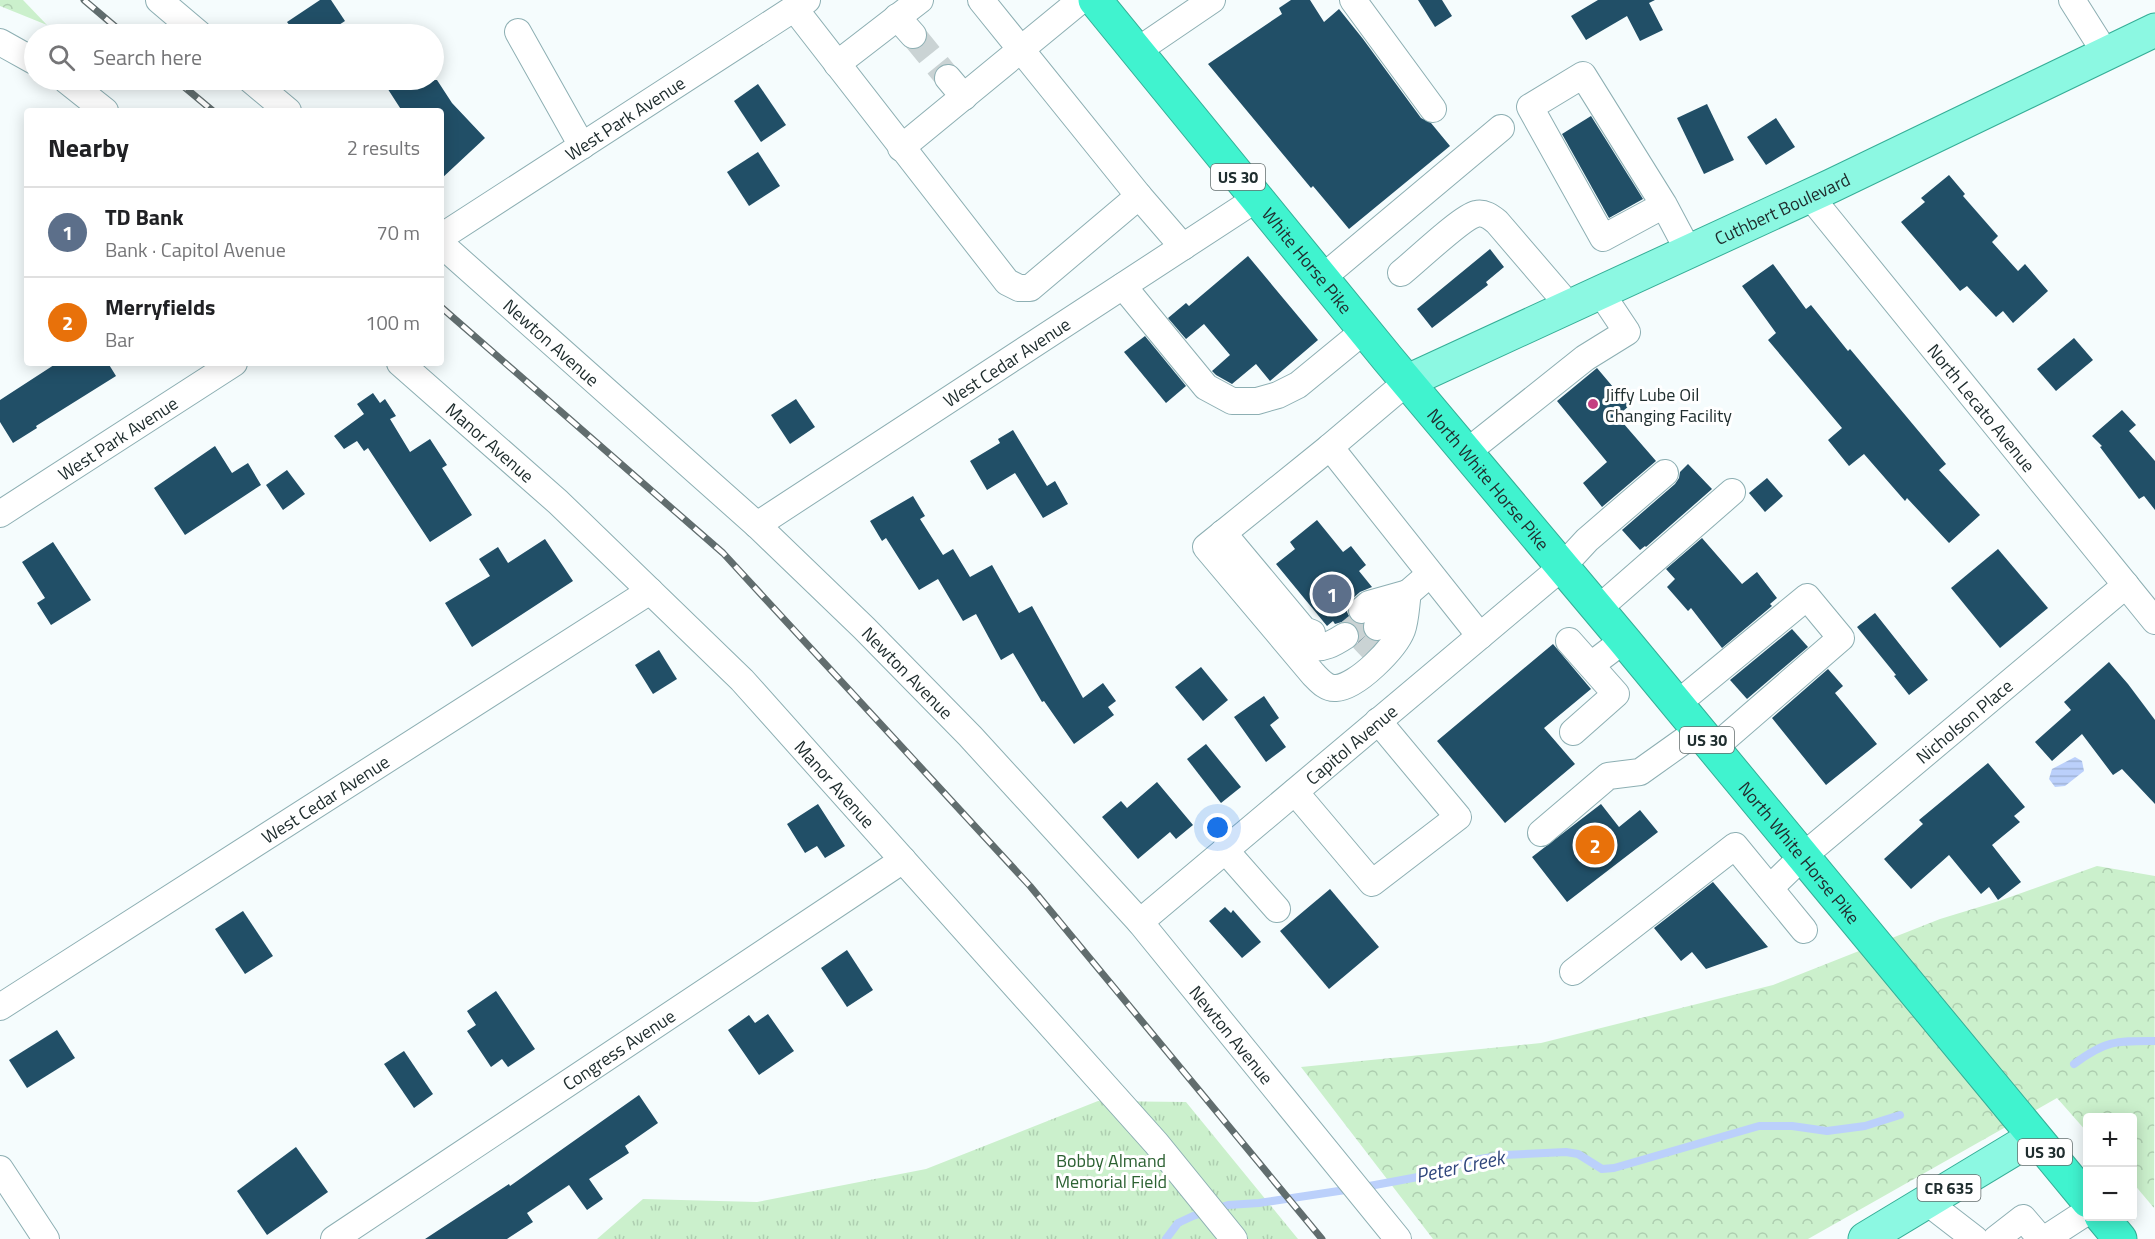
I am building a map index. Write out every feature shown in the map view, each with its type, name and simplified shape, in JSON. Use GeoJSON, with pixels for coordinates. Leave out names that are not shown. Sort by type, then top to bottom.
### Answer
{"type":"FeatureCollection","features":[{"type":"Feature","properties":{"kind":"highway","name":"White Horse Pike"},"geometry":{"type":"LineString","coordinates":[[1095,0],[1256,199],[1408,381]]}},
{"type":"Feature","properties":{"kind":"highway","name":"North White Horse Pike"},"geometry":{"type":"LineString","coordinates":[[1408,381],[2034,1137]]}},
{"type":"Feature","properties":{"kind":"highway","name":"US 30"},"geometry":{"type":"LineString","coordinates":[[2034,1137],[2083,1195]]}},
{"type":"Feature","properties":{"kind":"highway"},"geometry":{"type":"LineString","coordinates":[[2105,1221],[2120,1239]]}},
{"type":"Feature","properties":{"kind":"main road","name":"Cuthbert Boulevard"},"geometry":{"type":"LineString","coordinates":[[1408,381],[1570,308],[2155,30]]}},
{"type":"Feature","properties":{"kind":"main road","name":"CR 635"},"geometry":{"type":"LineString","coordinates":[[1865,1239],[2034,1137]]}},
{"type":"Feature","properties":{"kind":"street"},"geometry":{"type":"LineString","coordinates":[[159,0],[187,24]]}},
{"type":"Feature","properties":{"kind":"street"},"geometry":{"type":"LineString","coordinates":[[837,64],[905,26],[920,0]]}},
{"type":"Feature","properties":{"kind":"street"},"geometry":{"type":"LineString","coordinates":[[981,0],[1183,247]]}},
{"type":"Feature","properties":{"kind":"street"},"geometry":{"type":"LineString","coordinates":[[901,148],[956,88],[1022,49],[1081,0]]}},
{"type":"Feature","properties":{"kind":"street"},"geometry":{"type":"LineString","coordinates":[[1137,51],[1212,0]]}},
{"type":"Feature","properties":{"kind":"street"},"geometry":{"type":"LineString","coordinates":[[1353,0],[1432,109]]}},
{"type":"Feature","properties":{"kind":"street"},"geometry":{"type":"LineString","coordinates":[[2072,0],[2106,54]]}},
{"type":"Feature","properties":{"kind":"street"},"geometry":{"type":"LineString","coordinates":[[801,4],[837,64],[1007,282],[1019,288],[1030,288],[1139,196]]}},
{"type":"Feature","properties":{"kind":"street","name":"West Park Avenue"},"geometry":{"type":"LineString","coordinates":[[444,235],[801,4]]}},
{"type":"Feature","properties":{"kind":"street"},"geometry":{"type":"LineString","coordinates":[[518,33],[582,146]]}},
{"type":"Feature","properties":{"kind":"street"},"geometry":{"type":"LineString","coordinates":[[0,42],[24,56]]}},
{"type":"Feature","properties":{"kind":"street"},"geometry":{"type":"LineString","coordinates":[[1664,205],[1604,238],[1530,107],[1583,75],[1664,205],[1689,252]]}},
{"type":"Feature","properties":{"kind":"street"},"geometry":{"type":"LineString","coordinates":[[79,90],[101,108]]}},
{"type":"Feature","properties":{"kind":"street"},"geometry":{"type":"LineString","coordinates":[[263,90],[284,108]]}},
{"type":"Feature","properties":{"kind":"street"},"geometry":{"type":"LineString","coordinates":[[1322,278],[1501,129]]}},
{"type":"Feature","properties":{"kind":"street","name":"North Lecato Avenue"},"geometry":{"type":"LineString","coordinates":[[1809,195],[2155,621]]}},
{"type":"Feature","properties":{"kind":"street","name":"West Cedar Avenue"},"geometry":{"type":"LineString","coordinates":[[757,525],[1256,199]]}},
{"type":"Feature","properties":{"kind":"street"},"geometry":{"type":"LineString","coordinates":[[1401,273],[1462,222],[1478,213],[1485,214],[1497,222],[1570,308]]}},
{"type":"Feature","properties":{"kind":"street","name":"Newton Avenue"},"geometry":{"type":"LineString","coordinates":[[444,247],[757,525],[864,628],[970,736],[1140,922],[1398,1239]]}},
{"type":"Feature","properties":{"kind":"street"},"geometry":{"type":"LineString","coordinates":[[1123,286],[1206,387],[1232,401],[1257,401],[1278,395],[1298,385],[1365,330]]}},
{"type":"Feature","properties":{"kind":"street"},"geometry":{"type":"LineString","coordinates":[[1467,452],[1585,358],[1628,332],[1601,293]]}},
{"type":"Feature","properties":{"kind":"street","name":"West Park Avenue"},"geometry":{"type":"LineString","coordinates":[[0,514],[229,366]]}},
{"type":"Feature","properties":{"kind":"street","name":"Manor Avenue"},"geometry":{"type":"LineString","coordinates":[[403,366],[558,502],[742,680],[1156,1143],[1234,1239]]}},
{"type":"Feature","properties":{"kind":"street"},"geometry":{"type":"LineString","coordinates":[[1214,540],[1408,381]]}},
{"type":"Feature","properties":{"kind":"street"},"geometry":{"type":"LineString","coordinates":[[1330,447],[1480,636]]}},
{"type":"Feature","properties":{"kind":"street","name":"Capitol Avenue"},"geometry":{"type":"LineString","coordinates":[[1140,922],[1562,567],[1587,540],[1665,472]]}},
{"type":"Feature","properties":{"kind":"street"},"geometry":{"type":"LineString","coordinates":[[1598,609],[1640,572],[1731,503]]}},
{"type":"Feature","properties":{"kind":"street"},"geometry":{"type":"LineString","coordinates":[[1214,540],[1304,630],[1350,642]]}},
{"type":"Feature","properties":{"kind":"street"},"geometry":{"type":"LineString","coordinates":[[1214,540],[1313,674],[1324,684],[1336,688],[1360,678],[1397,639],[1403,629],[1408,592]]}},
{"type":"Feature","properties":{"kind":"street"},"geometry":{"type":"LineString","coordinates":[[1373,622],[1430,574]]}},
{"type":"Feature","properties":{"kind":"street","name":"Nicholson Place"},"geometry":{"type":"LineString","coordinates":[[1770,888],[1802,857],[2126,585]]}},
{"type":"Feature","properties":{"kind":"street","name":"West Cedar Avenue"},"geometry":{"type":"LineString","coordinates":[[0,1007],[650,591]]}},
{"type":"Feature","properties":{"kind":"street"},"geometry":{"type":"LineString","coordinates":[[1541,832],[1608,776],[1640,772],[1706,739],[1841,638],[1806,597],[1677,704]]}},
{"type":"Feature","properties":{"kind":"street"},"geometry":{"type":"LineString","coordinates":[[1569,640],[1616,694],[1573,732]]}},
{"type":"Feature","properties":{"kind":"street"},"geometry":{"type":"LineString","coordinates":[[1591,665],[1624,640]]}},
{"type":"Feature","properties":{"kind":"street"},"geometry":{"type":"LineString","coordinates":[[1296,652],[1316,661],[1338,658],[1350,642]]}},
{"type":"Feature","properties":{"kind":"street"},"geometry":{"type":"LineString","coordinates":[[1313,674],[1326,674],[1347,669],[1350,642]]}},
{"type":"Feature","properties":{"kind":"street"},"geometry":{"type":"LineString","coordinates":[[1295,792],[1372,883],[1458,816],[1378,721]]}},
{"type":"Feature","properties":{"kind":"street"},"geometry":{"type":"LineString","coordinates":[[1573,972],[1736,846],[1804,930]]}},
{"type":"Feature","properties":{"kind":"street"},"geometry":{"type":"LineString","coordinates":[[1225,850],[1277,909]]}},
{"type":"Feature","properties":{"kind":"street","name":"Congress Avenue"},"geometry":{"type":"LineString","coordinates":[[334,1239],[903,860]]}},
{"type":"Feature","properties":{"kind":"street"},"geometry":{"type":"LineString","coordinates":[[0,1169],[46,1239]]}},
{"type":"Feature","properties":{"kind":"street"},"geometry":{"type":"LineString","coordinates":[[1927,1202],[1976,1239]]}},
{"type":"Feature","properties":{"kind":"street"},"geometry":{"type":"LineString","coordinates":[[1996,1239],[2024,1218],[2043,1239],[2083,1214]]}},
{"type":"Feature","properties":{"kind":"green space"},"geometry":{"type":"Polygon","coordinates":[[[0,0],[23,0],[46,24],[45,24],[0,6],[0,0]]]}},
{"type":"Feature","properties":{"kind":"green space"},"geometry":{"type":"Polygon","coordinates":[[[2097,866],[2155,876],[2154,1208],[2137,1188],[2137,1113],[2083,1113],[2083,1127],[2057,1098],[1808,1239],[1433,1239],[1301,1067],[1541,1043],[1773,985],[1940,919],[1999,901],[2097,866]]]}},
{"type":"Feature","properties":{"kind":"green space","name":"Bobby Almand Memorial Field"},"geometry":{"type":"Polygon","coordinates":[[[1098,1101],[1186,1102],[1298,1239],[597,1239],[643,1199],[757,1202],[926,1169],[1098,1101]]]}},
{"type":"Feature","properties":{"kind":"water"},"geometry":{"type":"Polygon","coordinates":[[[2075,757],[2082,761],[2084,771],[2065,786],[2055,787],[2049,779],[2052,769],[2075,757]]]}},
{"type":"Feature","properties":{"kind":"building"},"geometry":{"type":"Polygon","coordinates":[[[320,0],[331,0],[345,21],[340,24],[288,24],[287,22],[320,0]]]}},
{"type":"Feature","properties":{"kind":"building"},"geometry":{"type":"Polygon","coordinates":[[[1291,0],[1310,0],[1324,22],[1339,9],[1421,118],[1431,123],[1450,146],[1349,229],[1313,186],[1311,188],[1208,64],[1282,14],[1279,8],[1291,0]]]}},
{"type":"Feature","properties":{"kind":"building"},"geometry":{"type":"Polygon","coordinates":[[[1418,0],[1442,0],[1452,16],[1435,27],[1418,0]]]}},
{"type":"Feature","properties":{"kind":"building"},"geometry":{"type":"Polygon","coordinates":[[[1598,0],[1655,0],[1649,3],[1663,30],[1640,41],[1627,16],[1586,40],[1571,16],[1598,0]]]}},
{"type":"Feature","properties":{"kind":"building"},"geometry":{"type":"Polygon","coordinates":[[[758,84],[786,125],[761,142],[734,101],[758,84]]]}},
{"type":"Feature","properties":{"kind":"building"},"geometry":{"type":"Polygon","coordinates":[[[388,90],[444,90],[452,103],[485,138],[444,176],[444,108],[400,108],[388,90]]]}},
{"type":"Feature","properties":{"kind":"building"},"geometry":{"type":"Polygon","coordinates":[[[1707,104],[1734,160],[1704,174],[1677,118],[1707,104]]]}},
{"type":"Feature","properties":{"kind":"building"},"geometry":{"type":"Polygon","coordinates":[[[1591,116],[1643,199],[1609,218],[1562,134],[1591,116]]]}},
{"type":"Feature","properties":{"kind":"building"},"geometry":{"type":"Polygon","coordinates":[[[1776,118],[1795,147],[1766,165],[1747,137],[1776,118]]]}},
{"type":"Feature","properties":{"kind":"building"},"geometry":{"type":"Polygon","coordinates":[[[758,152],[780,186],[749,206],[727,172],[758,152]]]}},
{"type":"Feature","properties":{"kind":"building"},"geometry":{"type":"Polygon","coordinates":[[[1949,175],[1965,194],[1963,196],[1998,236],[1992,242],[2018,271],[2025,264],[2048,291],[2013,323],[2003,311],[1996,317],[1967,286],[1960,291],[1901,222],[1925,202],[1921,198],[1949,175]]]}},
{"type":"Feature","properties":{"kind":"building"},"geometry":{"type":"Polygon","coordinates":[[[1490,249],[1504,267],[1486,282],[1488,285],[1432,328],[1417,309],[1490,249]]]}},
{"type":"Feature","properties":{"kind":"building"},"geometry":{"type":"Polygon","coordinates":[[[1248,256],[1318,340],[1270,381],[1256,364],[1232,384],[1212,371],[1230,355],[1204,324],[1186,339],[1168,318],[1186,303],[1189,306],[1248,256]]]}},
{"type":"Feature","properties":{"kind":"building"},"geometry":{"type":"Polygon","coordinates":[[[1773,264],[1806,309],[1811,305],[1946,464],[1939,470],[1980,515],[1949,543],[1907,498],[1905,501],[1864,454],[1849,466],[1828,440],[1842,428],[1768,340],[1776,333],[1742,286],[1773,264]]]}},
{"type":"Feature","properties":{"kind":"building"},"geometry":{"type":"Polygon","coordinates":[[[1145,336],[1186,386],[1166,403],[1124,352],[1145,336]]]}},
{"type":"Feature","properties":{"kind":"building"},"geometry":{"type":"Polygon","coordinates":[[[2074,338],[2093,360],[2056,391],[2037,369],[2074,338]]]}},
{"type":"Feature","properties":{"kind":"building"},"geometry":{"type":"Polygon","coordinates":[[[52,366],[110,366],[116,376],[13,443],[0,422],[0,400],[52,366]]]}},
{"type":"Feature","properties":{"kind":"building"},"geometry":{"type":"Polygon","coordinates":[[[1597,368],[1629,406],[1617,416],[1656,461],[1602,507],[1583,483],[1607,462],[1557,401],[1597,368]]]}},
{"type":"Feature","properties":{"kind":"building"},"geometry":{"type":"Polygon","coordinates":[[[373,393],[380,403],[385,399],[396,416],[390,419],[410,452],[430,439],[447,465],[442,468],[472,515],[430,542],[368,448],[364,451],[357,441],[344,449],[334,436],[364,414],[357,404],[373,393]]]}},
{"type":"Feature","properties":{"kind":"building"},"geometry":{"type":"Polygon","coordinates":[[[796,399],[815,427],[790,444],[771,415],[796,399]]]}},
{"type":"Feature","properties":{"kind":"building"},"geometry":{"type":"Polygon","coordinates":[[[2122,410],[2136,425],[2129,431],[2155,461],[2155,510],[2144,496],[2139,499],[2100,447],[2102,446],[2092,436],[2122,410]]]}},
{"type":"Feature","properties":{"kind":"building"},"geometry":{"type":"Polygon","coordinates":[[[1013,430],[1047,486],[1055,481],[1068,504],[1043,518],[1015,473],[987,490],[970,461],[1000,443],[998,439],[1013,430]]]}},
{"type":"Feature","properties":{"kind":"building"},"geometry":{"type":"Polygon","coordinates":[[[215,446],[232,473],[248,463],[261,485],[185,535],[154,488],[215,446]]]}},
{"type":"Feature","properties":{"kind":"building"},"geometry":{"type":"Polygon","coordinates":[[[1688,464],[1712,489],[1640,550],[1622,530],[1675,484],[1680,472],[1688,464]]]}},
{"type":"Feature","properties":{"kind":"building"},"geometry":{"type":"Polygon","coordinates":[[[287,470],[305,494],[283,510],[266,485],[287,470]]]}},
{"type":"Feature","properties":{"kind":"building"},"geometry":{"type":"Polygon","coordinates":[[[1767,478],[1783,496],[1765,512],[1749,493],[1767,478]]]}},
{"type":"Feature","properties":{"kind":"building"},"geometry":{"type":"Polygon","coordinates":[[[913,496],[925,516],[920,519],[943,555],[953,549],[970,577],[992,565],[1019,613],[1032,606],[1083,698],[1103,683],[1116,701],[1108,707],[1114,715],[1074,744],[1044,701],[1042,702],[1013,653],[1001,660],[976,614],[963,621],[938,579],[919,590],[886,538],[882,541],[870,521],[913,496]]]}},
{"type":"Feature","properties":{"kind":"building"},"geometry":{"type":"Polygon","coordinates":[[[1317,520],[1343,552],[1351,546],[1366,565],[1359,571],[1372,587],[1360,592],[1352,599],[1348,604],[1347,612],[1351,620],[1362,625],[1367,638],[1376,642],[1362,656],[1354,647],[1360,636],[1353,623],[1345,621],[1335,624],[1333,621],[1327,626],[1276,564],[1295,549],[1290,542],[1317,520]]]}},
{"type":"Feature","properties":{"kind":"building"},"geometry":{"type":"Polygon","coordinates":[[[1702,538],[1742,584],[1757,572],[1777,598],[1770,604],[1772,606],[1722,648],[1691,608],[1688,611],[1667,587],[1675,579],[1666,569],[1702,538]]]}},
{"type":"Feature","properties":{"kind":"building"},"geometry":{"type":"Polygon","coordinates":[[[545,539],[573,581],[472,647],[445,603],[490,576],[479,559],[498,547],[508,563],[545,539]]]}},
{"type":"Feature","properties":{"kind":"building"},"geometry":{"type":"Polygon","coordinates":[[[53,542],[91,600],[51,625],[37,603],[45,598],[22,562],[53,542]]]}},
{"type":"Feature","properties":{"kind":"building"},"geometry":{"type":"Polygon","coordinates":[[[1998,549],[2048,608],[2000,648],[1951,588],[1998,549]]]}},
{"type":"Feature","properties":{"kind":"building"},"geometry":{"type":"Polygon","coordinates":[[[1875,613],[1928,680],[1909,695],[1894,676],[1896,675],[1857,627],[1875,613]]]}},
{"type":"Feature","properties":{"kind":"building"},"geometry":{"type":"Polygon","coordinates":[[[1792,629],[1808,647],[1747,699],[1730,680],[1792,629]]]}},
{"type":"Feature","properties":{"kind":"building"},"geometry":{"type":"Polygon","coordinates":[[[1553,644],[1591,689],[1544,728],[1575,764],[1505,823],[1437,741],[1553,644]]]}},
{"type":"Feature","properties":{"kind":"building"},"geometry":{"type":"Polygon","coordinates":[[[659,650],[677,679],[653,694],[635,665],[659,650]]]}},
{"type":"Feature","properties":{"kind":"building"},"geometry":{"type":"Polygon","coordinates":[[[2109,662],[2155,720],[2155,804],[2122,769],[2113,775],[2082,734],[2052,761],[2035,742],[2071,710],[2064,702],[2109,662]]]}},
{"type":"Feature","properties":{"kind":"building"},"geometry":{"type":"Polygon","coordinates":[[[1201,667],[1228,700],[1203,721],[1175,687],[1201,667]]]}},
{"type":"Feature","properties":{"kind":"building"},"geometry":{"type":"Polygon","coordinates":[[[1828,669],[1843,686],[1835,693],[1877,744],[1826,785],[1772,718],[1828,669]]]}},
{"type":"Feature","properties":{"kind":"building"},"geometry":{"type":"Polygon","coordinates":[[[1264,696],[1279,718],[1270,725],[1286,747],[1266,762],[1234,717],[1264,696]]]}},
{"type":"Feature","properties":{"kind":"building"},"geometry":{"type":"Polygon","coordinates":[[[1206,744],[1241,787],[1221,803],[1187,759],[1206,744]]]}},
{"type":"Feature","properties":{"kind":"building"},"geometry":{"type":"Polygon","coordinates":[[[1988,763],[2025,807],[2014,816],[2020,822],[1992,845],[2021,882],[1998,900],[1989,887],[1981,894],[1949,855],[1911,889],[1884,859],[1923,824],[1919,820],[1988,763]]]}},
{"type":"Feature","properties":{"kind":"building"},"geometry":{"type":"Polygon","coordinates":[[[1157,782],[1193,825],[1176,839],[1170,832],[1138,859],[1102,817],[1121,801],[1127,808],[1157,782]]]}},
{"type":"Feature","properties":{"kind":"building"},"geometry":{"type":"Polygon","coordinates":[[[818,804],[845,846],[825,858],[817,846],[805,853],[787,824],[818,804]]]}},
{"type":"Feature","properties":{"kind":"building"},"geometry":{"type":"Polygon","coordinates":[[[1601,804],[1619,827],[1640,810],[1658,832],[1567,902],[1532,857],[1601,804]]]}},
{"type":"Feature","properties":{"kind":"building"},"geometry":{"type":"Polygon","coordinates":[[[1713,882],[1768,947],[1706,969],[1692,952],[1681,961],[1654,928],[1713,882]]]}},
{"type":"Feature","properties":{"kind":"building"},"geometry":{"type":"Polygon","coordinates":[[[1330,889],[1379,947],[1329,989],[1280,931],[1330,889]]]}},
{"type":"Feature","properties":{"kind":"building"},"geometry":{"type":"Polygon","coordinates":[[[1225,907],[1231,913],[1233,910],[1261,942],[1242,958],[1209,921],[1225,907]]]}},
{"type":"Feature","properties":{"kind":"building"},"geometry":{"type":"Polygon","coordinates":[[[243,911],[273,956],[245,974],[215,929],[243,911]]]}},
{"type":"Feature","properties":{"kind":"building"},"geometry":{"type":"Polygon","coordinates":[[[847,950],[873,990],[847,1007],[821,968],[847,950]]]}},
{"type":"Feature","properties":{"kind":"building"},"geometry":{"type":"Polygon","coordinates":[[[496,991],[535,1049],[508,1067],[502,1059],[491,1067],[467,1031],[476,1025],[467,1011],[496,991]]]}},
{"type":"Feature","properties":{"kind":"building"},"geometry":{"type":"Polygon","coordinates":[[[768,1014],[794,1051],[759,1075],[728,1030],[749,1015],[755,1023],[768,1014]]]}},
{"type":"Feature","properties":{"kind":"building"},"geometry":{"type":"Polygon","coordinates":[[[57,1030],[75,1058],[27,1088],[9,1060],[57,1030]]]}},
{"type":"Feature","properties":{"kind":"building"},"geometry":{"type":"Polygon","coordinates":[[[404,1051],[433,1094],[414,1108],[384,1064],[404,1051]]]}},
{"type":"Feature","properties":{"kind":"building"},"geometry":{"type":"Polygon","coordinates":[[[639,1095],[658,1123],[625,1146],[629,1153],[589,1179],[603,1199],[587,1210],[569,1185],[527,1213],[533,1222],[507,1239],[425,1239],[509,1184],[510,1186],[639,1095]]]}},
{"type":"Feature","properties":{"kind":"building"},"geometry":{"type":"Polygon","coordinates":[[[296,1147],[328,1192],[267,1235],[237,1191],[296,1147]]]}},
{"type":"Feature","properties":{"kind":"waterway","name":"Peter Creek"},"geometry":{"type":"LineString","coordinates":[[2074,1064],[2103,1046],[2130,1041],[2155,1041]]}},
{"type":"Feature","properties":{"kind":"waterway","name":"Peter Creek"},"geometry":{"type":"LineString","coordinates":[[1364,1187],[1418,1177],[1474,1160],[1504,1155],[1566,1152],[1578,1154],[1602,1169],[1614,1168],[1759,1126],[1792,1126],[1827,1131],[1865,1126],[1900,1115]]}},
{"type":"Feature","properties":{"kind":"waterway","name":"Peter Creek"},"geometry":{"type":"LineString","coordinates":[[1166,1239],[1178,1223],[1228,1205],[1259,1203],[1352,1189]]}},
{"type":"Feature","properties":{"kind":"tunnel"},"geometry":{"type":"LineString","coordinates":[[913,35],[948,78]]}},
{"type":"Feature","properties":{"kind":"tunnel"},"geometry":{"type":"LineString","coordinates":[[1345,636],[1368,617]]}},
{"type":"Feature","properties":{"kind":"tunnel"},"geometry":{"type":"LineString","coordinates":[[1362,657],[1384,636]]}},
{"type":"Feature","properties":{"kind":"railway"},"geometry":{"type":"LineString","coordinates":[[84,0],[112,24]]}},
{"type":"Feature","properties":{"kind":"railway"},"geometry":{"type":"LineString","coordinates":[[188,90],[209,108]]}},
{"type":"Feature","properties":{"kind":"railway"},"geometry":{"type":"LineString","coordinates":[[444,310],[723,553],[1030,886],[1322,1239]]}},
{"type":"Feature","properties":{"kind":"place","name":"Jiffy Lube Oil Changing Facility"},"geometry":{"type":"Point","coordinates":[1593,404]}},
{"type":"Feature","properties":{"kind":"place","name":"TD Bank"},"geometry":{"type":"Point","coordinates":[1332,594]}},
{"type":"Feature","properties":{"kind":"place","name":"Merryfields"},"geometry":{"type":"Point","coordinates":[1595,845]}}]}
